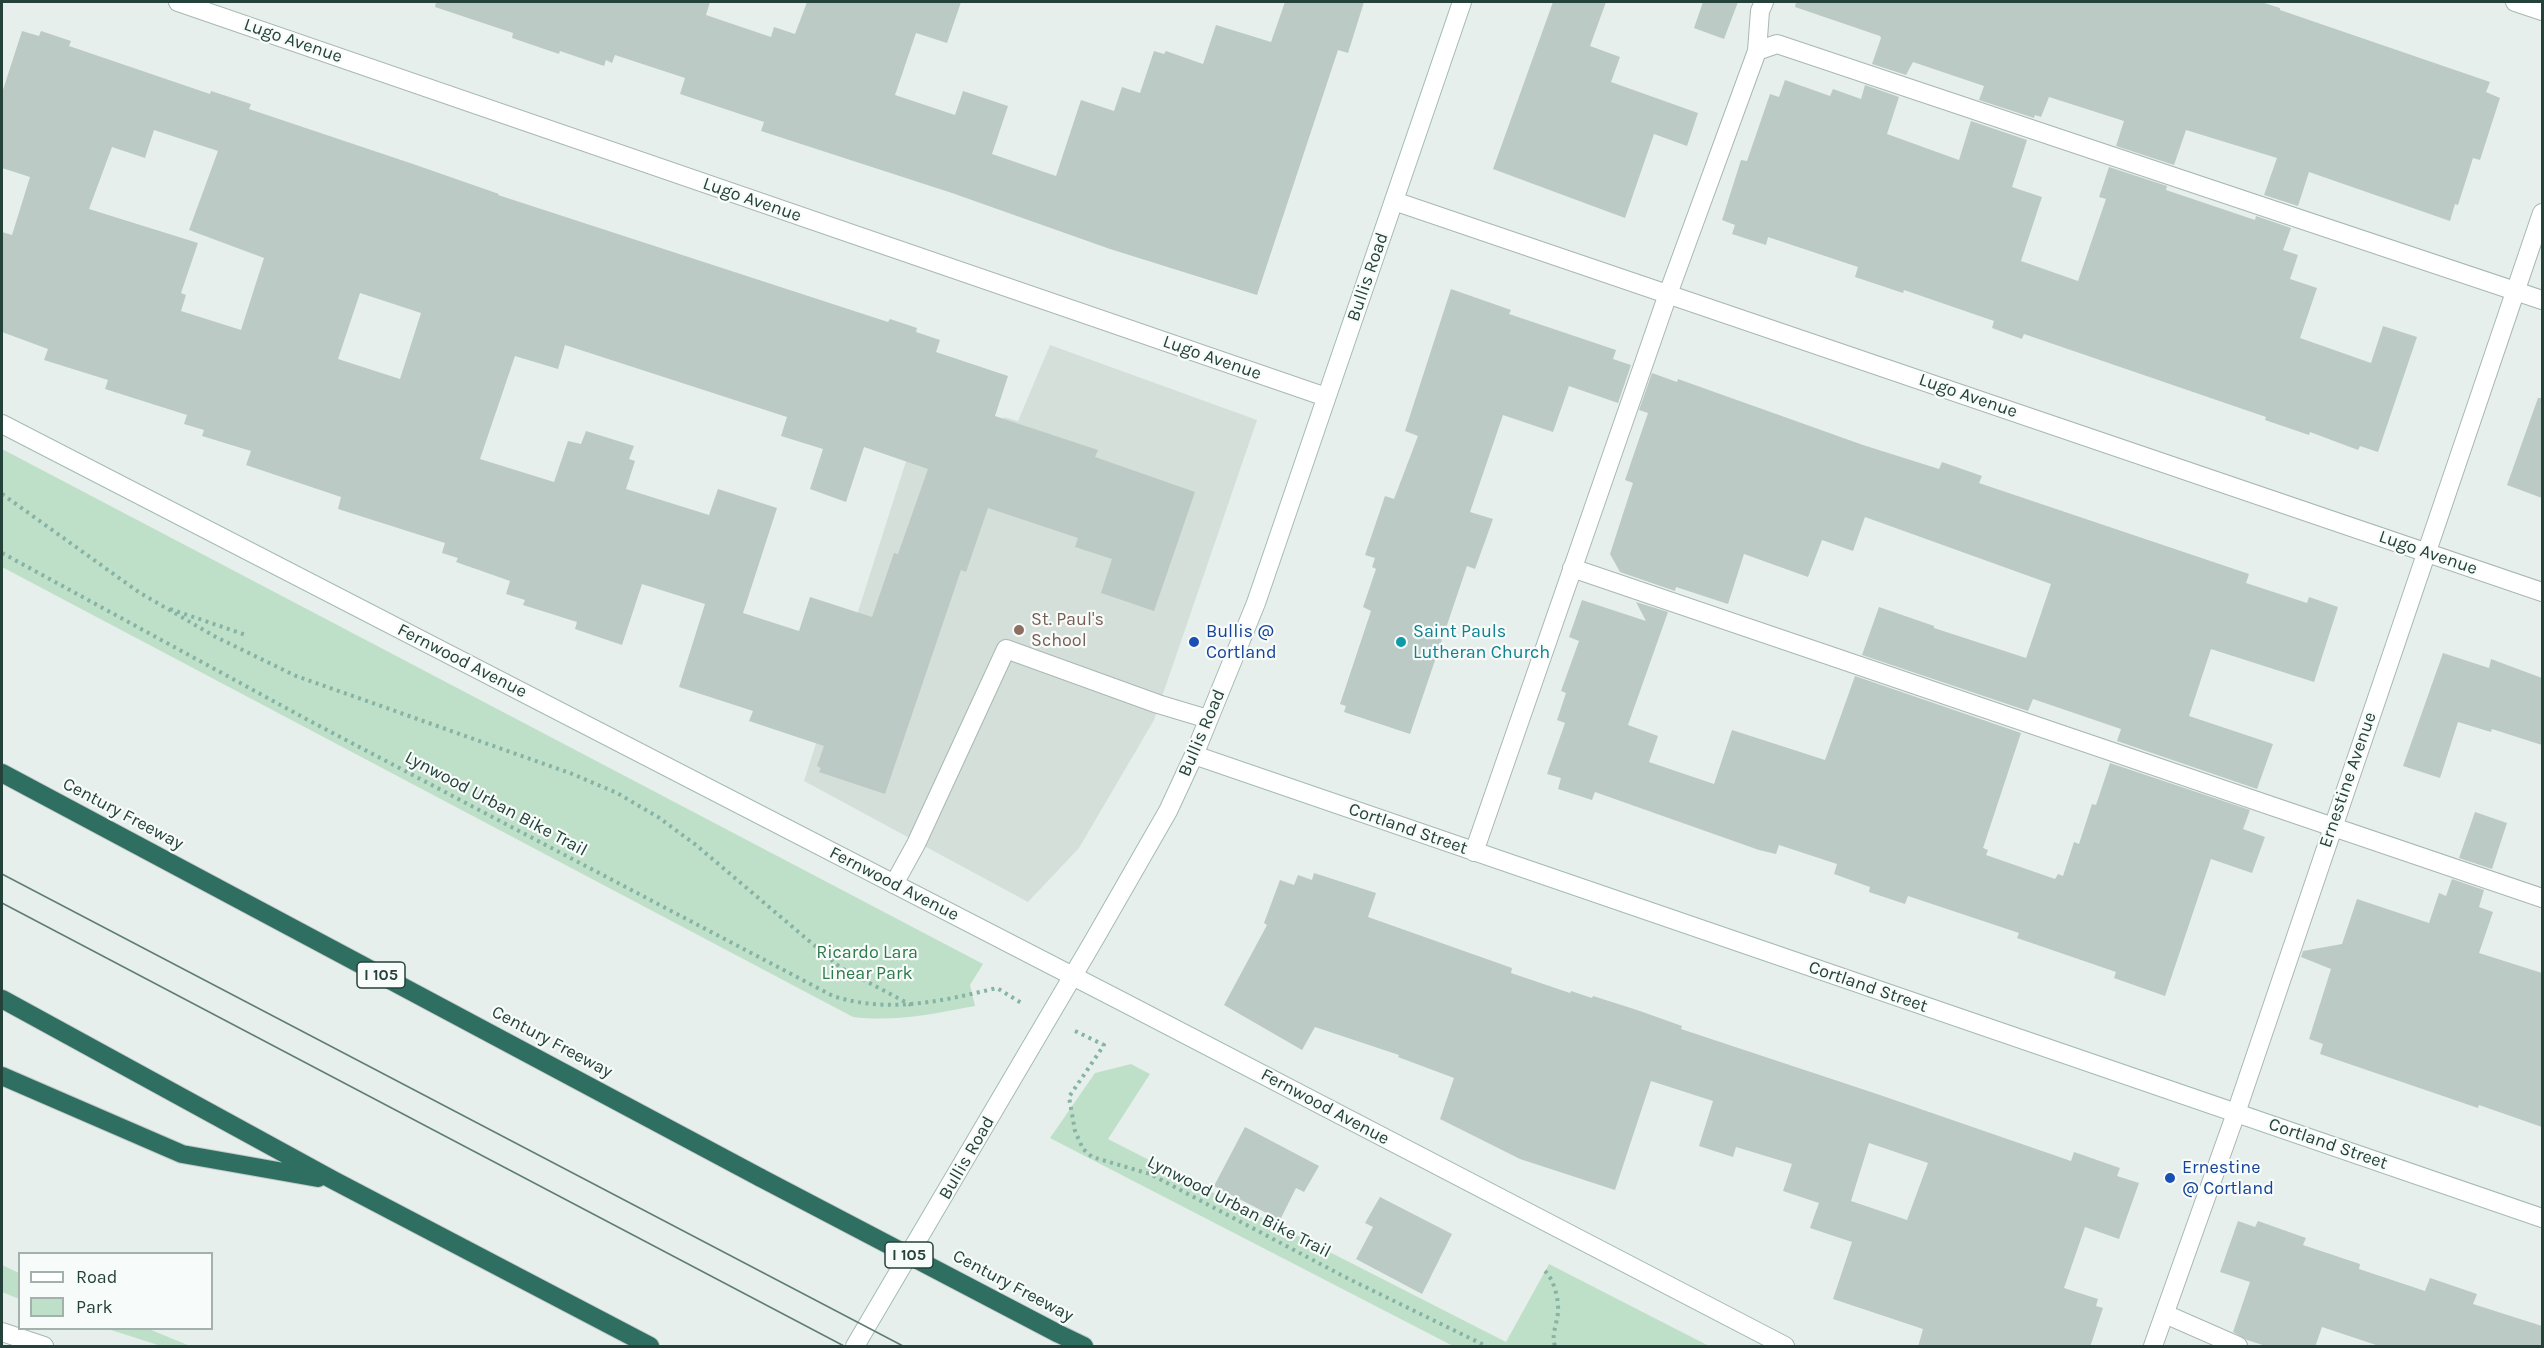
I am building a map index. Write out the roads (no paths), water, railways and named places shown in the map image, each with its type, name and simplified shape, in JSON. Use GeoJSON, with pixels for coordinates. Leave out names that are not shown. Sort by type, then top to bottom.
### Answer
{"type":"FeatureCollection","features":[{"type":"Feature","properties":{"kind":"highway","name":"Century Freeway"},"geometry":{"type":"LineString","coordinates":[[2,773],[761,1178],[1084,1347]]}},
{"type":"Feature","properties":{"kind":"highway"},"geometry":{"type":"LineString","coordinates":[[2,999],[333,1180],[650,1347]]}},
{"type":"Feature","properties":{"kind":"highway"},"geometry":{"type":"LineString","coordinates":[[2,1076],[182,1154],[333,1180]]}},
{"type":"Feature","properties":{"kind":"street","name":"Lugo Avenue"},"geometry":{"type":"LineString","coordinates":[[178,2],[1326,398]]}},
{"type":"Feature","properties":{"kind":"street","name":"Bullis Road"},"geometry":{"type":"LineString","coordinates":[[855,1347],[1074,976],[1168,811],[1194,755],[1256,603],[1462,2]]}},
{"type":"Feature","properties":{"kind":"street"},"geometry":{"type":"LineString","coordinates":[[1474,852],[1668,294],[1757,51],[1760,11],[1764,2]]}},
{"type":"Feature","properties":{"kind":"street"},"geometry":{"type":"LineString","coordinates":[[2515,2],[2542,11]]}},
{"type":"Feature","properties":{"kind":"street"},"geometry":{"type":"LineString","coordinates":[[1757,51],[1777,44],[2542,300]]}},
{"type":"Feature","properties":{"kind":"street","name":"Lugo Avenue"},"geometry":{"type":"LineString","coordinates":[[1394,201],[2542,592]]}},
{"type":"Feature","properties":{"kind":"street","name":"Ernestine Avenue"},"geometry":{"type":"LineString","coordinates":[[2153,1347],[2236,1113],[2542,213]]}},
{"type":"Feature","properties":{"kind":"street","name":"Fernwood Avenue"},"geometry":{"type":"LineString","coordinates":[[2,424],[1074,976],[1785,1347]]}},
{"type":"Feature","properties":{"kind":"street"},"geometry":{"type":"LineString","coordinates":[[1572,568],[2542,898]]}},
{"type":"Feature","properties":{"kind":"street"},"geometry":{"type":"LineString","coordinates":[[894,884],[916,844],[1006,649],[1158,704],[1208,719]]}},
{"type":"Feature","properties":{"kind":"street","name":"Cortland Street"},"geometry":{"type":"LineString","coordinates":[[1194,755],[2542,1218]]}},
{"type":"Feature","properties":{"kind":"street"},"geometry":{"type":"LineString","coordinates":[[2165,1314],[2238,1347]]}},
{"type":"Feature","properties":{"kind":"street"},"geometry":{"type":"LineString","coordinates":[[2,1332],[44,1347]]}},
{"type":"Feature","properties":{"kind":"tram line"},"geometry":{"type":"LineString","coordinates":[[2,874],[903,1346]]}},
{"type":"Feature","properties":{"kind":"tram line"},"geometry":{"type":"LineString","coordinates":[[2,903],[844,1346]]}},
{"type":"Feature","properties":{"kind":"place","name":"St. Paul's School"},"geometry":{"type":"Point","coordinates":[1019,630]}},
{"type":"Feature","properties":{"kind":"place","name":"Bullis @ Cortland"},"geometry":{"type":"Point","coordinates":[1194,642]}},
{"type":"Feature","properties":{"kind":"place","name":"Saint Pauls Lutheran Church"},"geometry":{"type":"Point","coordinates":[1401,642]}},
{"type":"Feature","properties":{"kind":"place","name":"Ernestine @ Cortland"},"geometry":{"type":"Point","coordinates":[2170,1178]}},
{"type":"Feature","properties":{"kind":"park label","name":"Ricardo Lara Linear Park"},"geometry":{"type":"Point","coordinates":[867,963]}}]}
